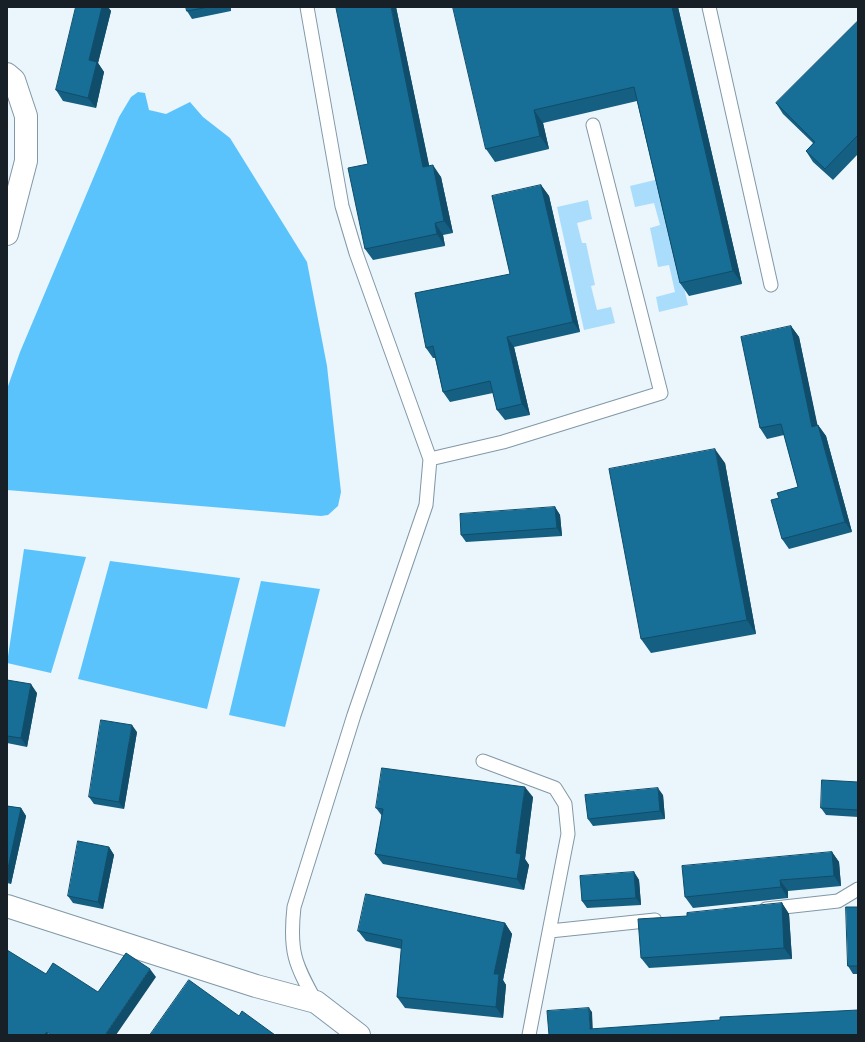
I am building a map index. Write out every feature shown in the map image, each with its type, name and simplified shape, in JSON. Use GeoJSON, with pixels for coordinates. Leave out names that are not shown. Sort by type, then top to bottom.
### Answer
{"type":"FeatureCollection","features":[{"type":"Feature","properties":{"kind":"street"},"geometry":{"type":"LineString","coordinates":[[7,74],[14,80],[26,116],[26,161],[7,234]]}},
{"type":"Feature","properties":{"kind":"street"},"geometry":{"type":"LineString","coordinates":[[7,906],[256,986],[316,1002],[359,1035]]}},
{"type":"Feature","properties":{"kind":"lane"},"geometry":{"type":"LineString","coordinates":[[307,7],[342,206],[356,253],[430,459],[426,505],[354,715],[294,907],[292,951],[300,973],[316,1002]]}},
{"type":"Feature","properties":{"kind":"lane"},"geometry":{"type":"LineString","coordinates":[[708,7],[771,285]]}},
{"type":"Feature","properties":{"kind":"lane"},"geometry":{"type":"LineString","coordinates":[[430,459],[503,442],[661,393],[593,125]]}},
{"type":"Feature","properties":{"kind":"lane"},"geometry":{"type":"LineString","coordinates":[[483,761],[555,788],[565,804],[568,834],[530,1035]]}},
{"type":"Feature","properties":{"kind":"lane"},"geometry":{"type":"LineString","coordinates":[[752,910],[838,901],[858,889]]}},
{"type":"Feature","properties":{"kind":"lane"},"geometry":{"type":"LineString","coordinates":[[550,931],[666,919]]}},
{"type":"Feature","properties":{"kind":"shaded area"},"geometry":{"type":"Polygon","coordinates":[[[659,179],[688,305],[659,312],[656,297],[675,292],[669,265],[658,267],[650,228],[660,225],[654,203],[635,207],[630,186],[659,179]]]}},
{"type":"Feature","properties":{"kind":"shaded area"},"geometry":{"type":"Polygon","coordinates":[[[588,200],[592,219],[577,223],[582,243],[586,243],[595,285],[591,286],[597,310],[611,307],[615,323],[584,330],[557,207],[588,200]]]}},
{"type":"Feature","properties":{"kind":"water"},"geometry":{"type":"Polygon","coordinates":[[[138,92],[145,93],[149,110],[166,114],[190,102],[203,117],[230,138],[307,262],[327,366],[341,492],[338,506],[328,515],[321,516],[7,490],[7,389],[20,352],[119,117],[131,97],[138,92]]]}},
{"type":"Feature","properties":{"kind":"water"},"geometry":{"type":"Polygon","coordinates":[[[24,549],[86,557],[51,673],[7,663],[24,549]]]}},
{"type":"Feature","properties":{"kind":"water"},"geometry":{"type":"Polygon","coordinates":[[[110,561],[240,578],[207,709],[78,679],[110,561]]]}},
{"type":"Feature","properties":{"kind":"water"},"geometry":{"type":"Polygon","coordinates":[[[261,581],[320,589],[285,727],[229,715],[261,581]]]}},
{"type":"Feature","properties":{"kind":"building"},"geometry":{"type":"Polygon","coordinates":[[[76,7],[102,7],[89,60],[97,62],[88,98],[56,90],[76,7]]]}},
{"type":"Feature","properties":{"kind":"building"},"geometry":{"type":"Polygon","coordinates":[[[186,7],[209,7],[187,11],[186,7]]]}},
{"type":"Feature","properties":{"kind":"building"},"geometry":{"type":"Polygon","coordinates":[[[391,7],[423,167],[433,165],[444,221],[435,223],[437,234],[365,249],[348,168],[368,164],[336,8],[391,7]]]}},
{"type":"Feature","properties":{"kind":"building"},"geometry":{"type":"Polygon","coordinates":[[[453,7],[672,7],[733,271],[680,283],[634,87],[534,110],[540,136],[486,149],[453,7]]]}},
{"type":"Feature","properties":{"kind":"building"},"geometry":{"type":"Polygon","coordinates":[[[858,21],[858,135],[825,169],[806,151],[815,142],[776,103],[858,21]]]}},
{"type":"Feature","properties":{"kind":"building"},"geometry":{"type":"Polygon","coordinates":[[[541,185],[573,322],[507,337],[522,404],[497,410],[490,381],[443,392],[433,346],[426,348],[415,293],[510,274],[492,196],[541,185]]]}},
{"type":"Feature","properties":{"kind":"building"},"geometry":{"type":"Polygon","coordinates":[[[791,326],[812,427],[818,425],[845,522],[782,539],[771,500],[779,498],[777,493],[798,487],[781,424],[760,428],[741,337],[791,326]]]}},
{"type":"Feature","properties":{"kind":"building"},"geometry":{"type":"Polygon","coordinates":[[[715,449],[747,620],[641,639],[609,469],[715,449]]]}},
{"type":"Feature","properties":{"kind":"building"},"geometry":{"type":"Polygon","coordinates":[[[555,507],[557,528],[461,535],[460,514],[555,507]]]}},
{"type":"Feature","properties":{"kind":"building"},"geometry":{"type":"Polygon","coordinates":[[[7,680],[31,684],[21,738],[7,736],[7,680]]]}},
{"type":"Feature","properties":{"kind":"building"},"geometry":{"type":"Polygon","coordinates":[[[101,720],[132,725],[119,802],[89,797],[101,720]]]}},
{"type":"Feature","properties":{"kind":"building"},"geometry":{"type":"Polygon","coordinates":[[[382,768],[525,787],[516,853],[521,854],[517,879],[375,854],[383,809],[376,808],[382,768]]]}},
{"type":"Feature","properties":{"kind":"building"},"geometry":{"type":"Polygon","coordinates":[[[822,780],[858,782],[858,810],[821,808],[822,780]]]}},
{"type":"Feature","properties":{"kind":"building"},"geometry":{"type":"Polygon","coordinates":[[[658,788],[660,811],[588,819],[585,795],[658,788]]]}},
{"type":"Feature","properties":{"kind":"building"},"geometry":{"type":"Polygon","coordinates":[[[7,806],[21,808],[7,873],[7,806]]]}},
{"type":"Feature","properties":{"kind":"building"},"geometry":{"type":"Polygon","coordinates":[[[78,841],[109,847],[98,902],[68,896],[78,841]]]}},
{"type":"Feature","properties":{"kind":"building"},"geometry":{"type":"Polygon","coordinates":[[[832,852],[834,876],[780,880],[781,887],[685,897],[682,866],[832,852]]]}},
{"type":"Feature","properties":{"kind":"building"},"geometry":{"type":"Polygon","coordinates":[[[634,872],[636,898],[582,901],[580,876],[634,872]]]}},
{"type":"Feature","properties":{"kind":"building"},"geometry":{"type":"Polygon","coordinates":[[[366,894],[505,923],[494,974],[499,974],[496,1007],[397,997],[402,940],[358,931],[366,894]]]}},
{"type":"Feature","properties":{"kind":"building"},"geometry":{"type":"Polygon","coordinates":[[[782,903],[784,948],[641,958],[638,919],[687,916],[687,913],[782,903]]]}},
{"type":"Feature","properties":{"kind":"building"},"geometry":{"type":"Polygon","coordinates":[[[846,907],[858,907],[858,966],[848,966],[846,907]]]}},
{"type":"Feature","properties":{"kind":"building"},"geometry":{"type":"Polygon","coordinates":[[[7,950],[46,974],[53,963],[98,992],[126,953],[150,969],[105,1035],[51,1035],[47,1032],[44,1035],[7,1035],[7,950]]]}},
{"type":"Feature","properties":{"kind":"building"},"geometry":{"type":"Polygon","coordinates":[[[189,980],[239,1016],[242,1011],[275,1035],[150,1035],[189,980]]]}},
{"type":"Feature","properties":{"kind":"building"},"geometry":{"type":"Polygon","coordinates":[[[589,1008],[590,1029],[720,1020],[720,1017],[858,1010],[858,1035],[549,1035],[547,1011],[589,1008]]]}}]}
